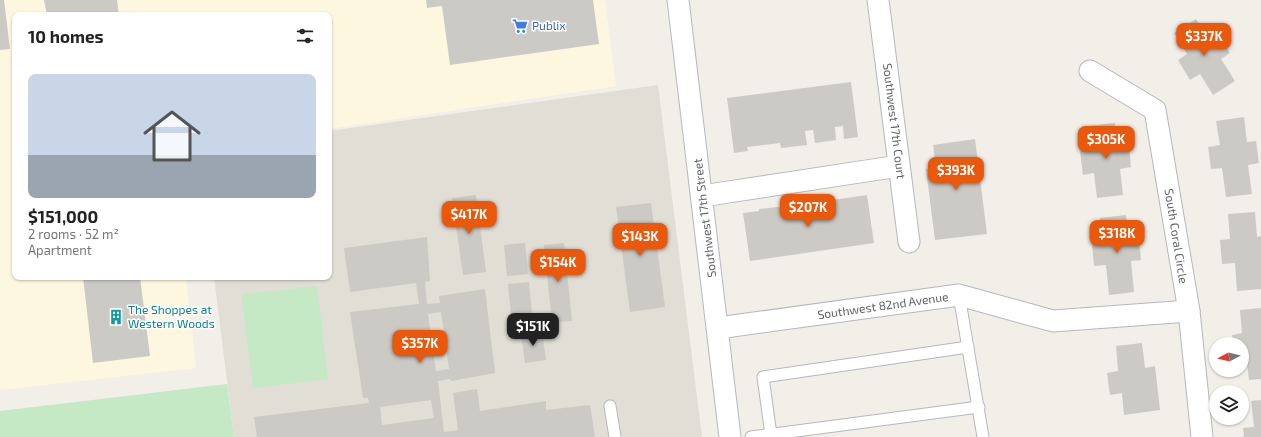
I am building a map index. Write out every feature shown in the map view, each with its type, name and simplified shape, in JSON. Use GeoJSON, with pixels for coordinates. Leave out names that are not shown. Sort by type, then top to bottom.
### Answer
{"type":"FeatureCollection","features":[{"type":"Feature","properties":{"kind":"street","name":"Southwest 17th Street"},"geometry":{"type":"LineString","coordinates":[[678,0],[730,437]]}},
{"type":"Feature","properties":{"kind":"street","name":"Southwest 17th Court"},"geometry":{"type":"LineString","coordinates":[[878,0],[909,242]]}},
{"type":"Feature","properties":{"kind":"street","name":"South Coral Circle"},"geometry":{"type":"LineString","coordinates":[[1090,71],[1155,110],[1189,311],[1202,437]]}},
{"type":"Feature","properties":{"kind":"street"},"geometry":{"type":"LineString","coordinates":[[702,196],[899,166]]}},
{"type":"Feature","properties":{"kind":"street","name":"Southwest 82nd Avenue"},"geometry":{"type":"LineString","coordinates":[[718,328],[959,295],[1053,321],[1189,311]]}},
{"type":"Feature","properties":{"kind":"lane"},"geometry":{"type":"LineString","coordinates":[[959,295],[983,437]]}},
{"type":"Feature","properties":{"kind":"lane"},"geometry":{"type":"LineString","coordinates":[[771,435],[763,377],[968,347]]}},
{"type":"Feature","properties":{"kind":"lane"},"geometry":{"type":"LineString","coordinates":[[610,406],[615,437]]}},
{"type":"Feature","properties":{"kind":"lane"},"geometry":{"type":"LineString","coordinates":[[751,437],[979,407]]}},
{"type":"Feature","properties":{"kind":"shaded area"},"geometry":{"type":"Polygon","coordinates":[[[0,0],[605,0],[616,86],[332,129],[332,12],[12,12],[12,280],[186,280],[196,368],[0,390],[0,0]]]}},
{"type":"Feature","properties":{"kind":"shaded area"},"geometry":{"type":"Polygon","coordinates":[[[658,85],[702,437],[234,437],[214,280],[332,280],[332,131],[658,85]]]}},
{"type":"Feature","properties":{"kind":"green space"},"geometry":{"type":"Polygon","coordinates":[[[317,286],[328,379],[253,388],[241,294],[317,286]]]}},
{"type":"Feature","properties":{"kind":"green space"},"geometry":{"type":"Polygon","coordinates":[[[227,384],[234,437],[0,437],[0,411],[227,384]]]}},
{"type":"Feature","properties":{"kind":"building"},"geometry":{"type":"Polygon","coordinates":[[[0,0],[4,0],[10,49],[0,50],[0,0]]]}},
{"type":"Feature","properties":{"kind":"building"},"geometry":{"type":"Polygon","coordinates":[[[44,0],[117,0],[119,12],[46,12],[44,0]]]}},
{"type":"Feature","properties":{"kind":"building","name":"Publix"},"geometry":{"type":"Polygon","coordinates":[[[426,0],[593,0],[599,44],[450,65],[442,6],[427,8],[426,0]]]}},
{"type":"Feature","properties":{"kind":"building"},"geometry":{"type":"Polygon","coordinates":[[[1196,19],[1209,40],[1218,34],[1230,53],[1221,59],[1235,81],[1213,95],[1200,74],[1190,80],[1178,60],[1187,54],[1174,33],[1196,19]]]}},
{"type":"Feature","properties":{"kind":"building"},"geometry":{"type":"Polygon","coordinates":[[[851,82],[858,137],[844,139],[843,126],[835,127],[836,140],[815,143],[813,130],[805,131],[807,145],[781,148],[780,143],[747,147],[748,151],[734,153],[727,98],[851,82]]]}},
{"type":"Feature","properties":{"kind":"building"},"geometry":{"type":"Polygon","coordinates":[[[1244,117],[1247,142],[1256,141],[1259,163],[1248,165],[1252,194],[1226,197],[1222,168],[1211,169],[1208,147],[1220,145],[1216,121],[1244,117]]]}},
{"type":"Feature","properties":{"kind":"building"},"geometry":{"type":"Polygon","coordinates":[[[1115,123],[1118,147],[1129,145],[1131,167],[1120,169],[1123,195],[1097,198],[1094,173],[1083,175],[1080,151],[1091,150],[1088,126],[1115,123]]]}},
{"type":"Feature","properties":{"kind":"building"},"geometry":{"type":"Polygon","coordinates":[[[975,139],[987,234],[935,240],[926,169],[936,168],[933,145],[975,139]]]}},
{"type":"Feature","properties":{"kind":"building"},"geometry":{"type":"Polygon","coordinates":[[[476,195],[486,272],[463,275],[452,198],[476,195]]]}},
{"type":"Feature","properties":{"kind":"building"},"geometry":{"type":"Polygon","coordinates":[[[867,195],[874,243],[750,261],[743,213],[759,211],[759,209],[867,195]]]}},
{"type":"Feature","properties":{"kind":"building"},"geometry":{"type":"Polygon","coordinates":[[[651,203],[665,307],[630,312],[616,207],[651,203]]]}},
{"type":"Feature","properties":{"kind":"building"},"geometry":{"type":"Polygon","coordinates":[[[1255,212],[1257,237],[1261,236],[1261,289],[1237,291],[1235,263],[1222,264],[1220,240],[1230,239],[1228,214],[1255,212]]]}},
{"type":"Feature","properties":{"kind":"building"},"geometry":{"type":"Polygon","coordinates":[[[1126,215],[1129,240],[1139,239],[1141,260],[1131,261],[1134,292],[1109,295],[1106,265],[1094,266],[1092,244],[1102,242],[1100,218],[1126,215]]]}},
{"type":"Feature","properties":{"kind":"building"},"geometry":{"type":"Polygon","coordinates":[[[427,237],[430,281],[425,282],[427,304],[440,303],[439,296],[485,289],[495,373],[451,381],[450,379],[438,381],[444,432],[458,430],[453,393],[477,389],[480,411],[546,401],[546,410],[590,405],[595,437],[257,437],[254,417],[369,403],[368,398],[363,398],[350,312],[419,304],[416,283],[350,292],[344,248],[427,237]],[[441,312],[428,314],[436,371],[449,369],[441,312]],[[431,400],[380,407],[382,425],[434,418],[431,400]]]}},
{"type":"Feature","properties":{"kind":"building"},"geometry":{"type":"Polygon","coordinates":[[[525,243],[528,274],[507,276],[504,245],[525,243]]]}},
{"type":"Feature","properties":{"kind":"building"},"geometry":{"type":"Polygon","coordinates":[[[564,243],[572,321],[552,322],[544,245],[564,243]]]}},
{"type":"Feature","properties":{"kind":"building","name":"The Shoppes at Western Woods"},"geometry":{"type":"Polygon","coordinates":[[[83,280],[140,280],[150,356],[93,363],[83,280]]]}},
{"type":"Feature","properties":{"kind":"building"},"geometry":{"type":"Polygon","coordinates":[[[529,282],[532,313],[511,315],[508,284],[529,282]]]}},
{"type":"Feature","properties":{"kind":"building"},"geometry":{"type":"Polygon","coordinates":[[[1261,308],[1261,379],[1249,380],[1249,337],[1232,337],[1232,335],[1242,333],[1240,310],[1261,308]]]}},
{"type":"Feature","properties":{"kind":"building"},"geometry":{"type":"Polygon","coordinates":[[[542,332],[546,360],[525,363],[521,334],[542,332]]]}},
{"type":"Feature","properties":{"kind":"building"},"geometry":{"type":"Polygon","coordinates":[[[1142,343],[1145,368],[1155,366],[1160,410],[1124,415],[1122,393],[1110,395],[1107,373],[1118,371],[1116,346],[1142,343]]]}},
{"type":"Feature","properties":{"kind":"building"},"geometry":{"type":"Polygon","coordinates":[[[1261,400],[1261,437],[1244,437],[1243,428],[1254,427],[1251,401],[1261,400]]]}},
{"type":"Feature","properties":{"kind":"place","name":"Publix"},"geometry":{"type":"Point","coordinates":[520,26]}},
{"type":"Feature","properties":{"kind":"place","name":"The Shoppes at Western Woods"},"geometry":{"type":"Point","coordinates":[116,317]}}]}
